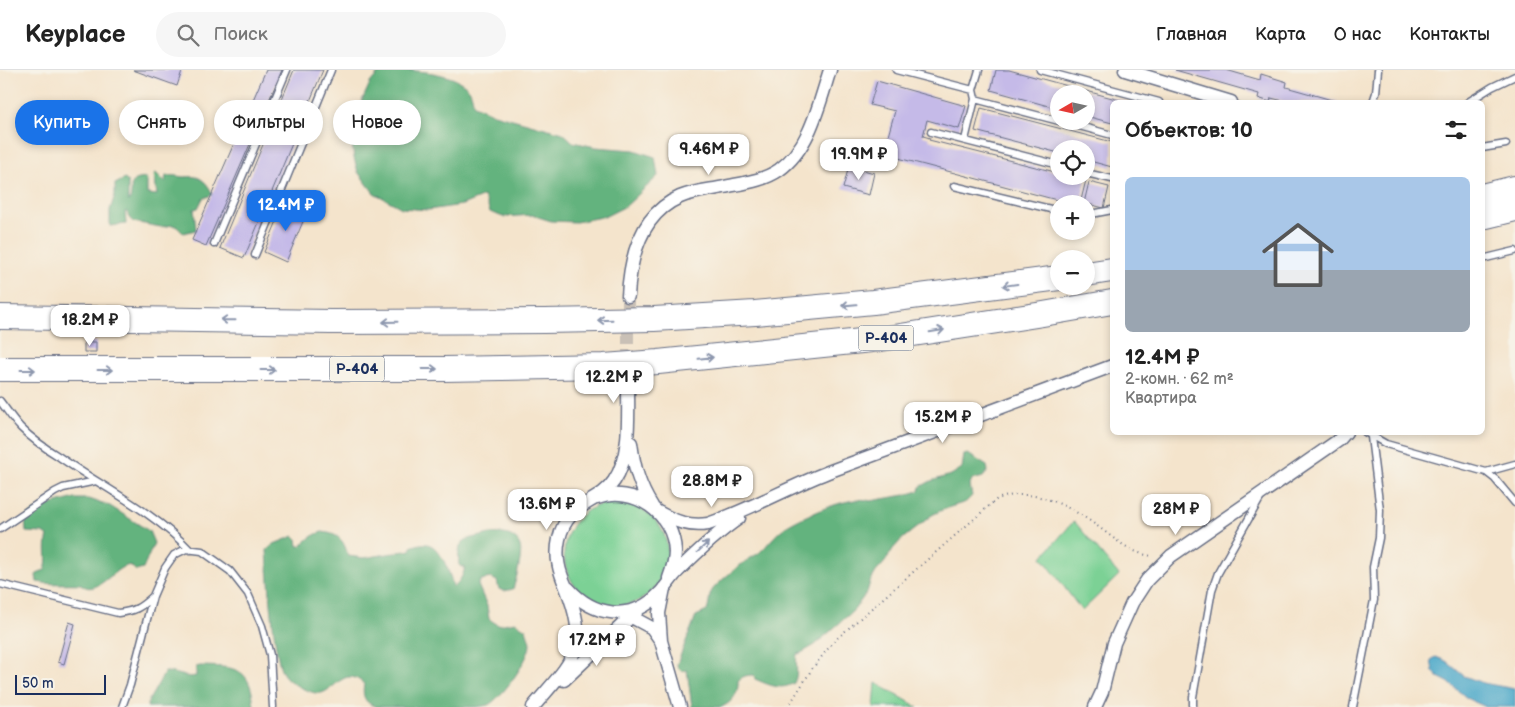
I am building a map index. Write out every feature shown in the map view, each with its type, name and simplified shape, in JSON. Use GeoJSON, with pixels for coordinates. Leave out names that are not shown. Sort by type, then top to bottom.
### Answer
{"type":"FeatureCollection","features":[{"type":"Feature","properties":{"kind":"highway"},"geometry":{"type":"LineString","coordinates":[[1485,195],[1515,188]]}},
{"type":"Feature","properties":{"kind":"highway"},"geometry":{"type":"LineString","coordinates":[[1485,216],[1515,209]]}},
{"type":"Feature","properties":{"kind":"highway"},"geometry":{"type":"LineString","coordinates":[[1095,273],[1110,270]]}},
{"type":"Feature","properties":{"kind":"highway","name":"Р-404"},"geometry":{"type":"LineString","coordinates":[[0,317],[331,322],[654,319],[755,313],[873,302],[1050,278]]}},
{"type":"Feature","properties":{"kind":"highway","name":"Р-404"},"geometry":{"type":"LineString","coordinates":[[0,370],[444,369],[604,366],[667,362],[881,339],[1110,302]]}},
{"type":"Feature","properties":{"kind":"street"},"geometry":{"type":"LineString","coordinates":[[628,296],[634,252],[648,223],[657,212],[666,204],[680,197],[749,182],[779,170],[801,146],[810,127],[830,70]]}},
{"type":"Feature","properties":{"kind":"street"},"geometry":{"type":"LineString","coordinates":[[1126,70],[1224,100]]}},
{"type":"Feature","properties":{"kind":"street"},"geometry":{"type":"LineString","coordinates":[[1485,188],[1515,183]]}},
{"type":"Feature","properties":{"kind":"street"},"geometry":{"type":"LineString","coordinates":[[1485,228],[1515,217]]}},
{"type":"Feature","properties":{"kind":"street"},"geometry":{"type":"LineString","coordinates":[[1095,264],[1110,261]]}},
{"type":"Feature","properties":{"kind":"street"},"geometry":{"type":"LineString","coordinates":[[1044,314],[1110,310]]}},
{"type":"Feature","properties":{"kind":"street"},"geometry":{"type":"LineString","coordinates":[[586,503],[600,496],[624,495],[642,500],[656,510],[681,523],[701,526],[721,520],[828,472],[1110,367]]}},
{"type":"Feature","properties":{"kind":"street"},"geometry":{"type":"LineString","coordinates":[[534,707],[565,669],[576,647],[575,612],[558,566],[558,540],[561,531],[572,514],[607,489],[614,482],[618,474],[623,462],[628,420],[628,388]]}},
{"type":"Feature","properties":{"kind":"street"},"geometry":{"type":"LineString","coordinates":[[628,420],[637,477],[648,500],[666,522],[674,541],[674,565],[659,613],[661,641],[680,707]]}},
{"type":"Feature","properties":{"kind":"street"},"geometry":{"type":"LineString","coordinates":[[1095,707],[1102,692],[1114,643],[1132,603],[1147,580],[1170,556],[1339,440],[1343,435]]}},
{"type":"Feature","properties":{"kind":"street"},"geometry":{"type":"LineString","coordinates":[[534,707],[636,612],[650,602],[711,540],[764,501]]}},
{"type":"Feature","properties":{"kind":"street"},"geometry":{"type":"LineString","coordinates":[[562,578],[568,588],[586,605],[606,612],[636,612],[652,628],[661,641]]}},
{"type":"Feature","properties":{"kind":"lane"},"geometry":{"type":"LineString","coordinates":[[214,244],[287,70]]}},
{"type":"Feature","properties":{"kind":"lane"},"geometry":{"type":"LineString","coordinates":[[255,255],[331,70]]}},
{"type":"Feature","properties":{"kind":"lane"},"geometry":{"type":"LineString","coordinates":[[896,70],[972,90]]}},
{"type":"Feature","properties":{"kind":"lane"},"geometry":{"type":"LineString","coordinates":[[965,140],[975,99],[972,90],[979,70]]}},
{"type":"Feature","properties":{"kind":"lane"},"geometry":{"type":"LineString","coordinates":[[1040,70],[1152,100]]}},
{"type":"Feature","properties":{"kind":"lane"},"geometry":{"type":"LineString","coordinates":[[1374,100],[1378,70]]}},
{"type":"Feature","properties":{"kind":"lane"},"geometry":{"type":"LineString","coordinates":[[1471,100],[1515,76]]}},
{"type":"Feature","properties":{"kind":"lane"},"geometry":{"type":"LineString","coordinates":[[975,99],[1050,118]]}},
{"type":"Feature","properties":{"kind":"lane"},"geometry":{"type":"LineString","coordinates":[[1093,130],[1110,134]]}},
{"type":"Feature","properties":{"kind":"lane"},"geometry":{"type":"LineString","coordinates":[[931,132],[1050,163]]}},
{"type":"Feature","properties":{"kind":"lane"},"geometry":{"type":"LineString","coordinates":[[1485,148],[1506,144]]}},
{"type":"Feature","properties":{"kind":"lane"},"geometry":{"type":"LineString","coordinates":[[1095,174],[1110,178]]}},
{"type":"Feature","properties":{"kind":"lane"},"geometry":{"type":"LineString","coordinates":[[954,186],[1050,209]]}},
{"type":"Feature","properties":{"kind":"lane"},"geometry":{"type":"LineString","coordinates":[[1095,214],[1110,210]]}},
{"type":"Feature","properties":{"kind":"lane"},"geometry":{"type":"LineString","coordinates":[[1485,258],[1515,251]]}},
{"type":"Feature","properties":{"kind":"lane"},"geometry":{"type":"LineString","coordinates":[[0,401],[20,428],[76,469],[170,530],[190,550]]}},
{"type":"Feature","properties":{"kind":"lane"},"geometry":{"type":"LineString","coordinates":[[1368,435],[1386,444],[1486,472],[1495,479],[1515,503]]}},
{"type":"Feature","properties":{"kind":"lane"},"geometry":{"type":"LineString","coordinates":[[1353,707],[1374,600],[1373,567],[1379,538],[1380,510],[1368,435]]}},
{"type":"Feature","properties":{"kind":"lane"},"geometry":{"type":"LineString","coordinates":[[1486,472],[1515,464]]}},
{"type":"Feature","properties":{"kind":"lane"},"geometry":{"type":"LineString","coordinates":[[0,529],[63,488],[96,481]]}},
{"type":"Feature","properties":{"kind":"lane"},"geometry":{"type":"LineString","coordinates":[[1193,707],[1193,697],[1212,590],[1218,573],[1264,492]]}},
{"type":"Feature","properties":{"kind":"lane"},"geometry":{"type":"LineString","coordinates":[[122,707],[130,685],[153,596],[165,568],[174,555],[186,549],[202,552],[230,571],[248,594],[262,626],[270,654],[273,707]]}},
{"type":"Feature","properties":{"kind":"lane"},"geometry":{"type":"LineString","coordinates":[[0,584],[118,613],[133,611],[153,596]]}},
{"type":"Feature","properties":{"kind":"path"},"geometry":{"type":"LineString","coordinates":[[788,707],[812,669],[834,641],[984,510],[1002,498],[1017,494],[1047,498],[1090,521],[1118,542],[1136,552],[1151,556],[1170,556]]}},
{"type":"Feature","properties":{"kind":"green space"},"geometry":{"type":"Polygon","coordinates":[[[381,70],[426,72],[448,77],[468,88],[474,105],[494,114],[563,133],[573,142],[595,147],[634,150],[655,157],[658,176],[626,206],[606,216],[576,222],[551,221],[532,215],[503,217],[490,212],[484,196],[462,205],[428,210],[402,208],[374,193],[358,172],[352,145],[421,145],[421,100],[362,100],[370,83],[381,70]]]}},
{"type":"Feature","properties":{"kind":"green space"},"geometry":{"type":"Polygon","coordinates":[[[156,173],[165,182],[166,176],[194,177],[201,179],[208,186],[212,195],[203,198],[198,208],[194,209],[196,230],[183,233],[173,225],[161,227],[133,222],[126,211],[126,224],[110,226],[110,210],[115,195],[115,184],[125,179],[128,182],[128,201],[130,200],[133,182],[146,178],[147,194],[157,195],[154,174],[156,173]]]}},
{"type":"Feature","properties":{"kind":"green space"},"geometry":{"type":"Polygon","coordinates":[[[968,454],[987,466],[988,471],[983,477],[972,480],[970,485],[972,496],[966,502],[932,515],[901,540],[876,572],[867,592],[854,610],[815,645],[797,654],[794,683],[780,687],[755,679],[754,675],[747,676],[738,681],[734,697],[729,703],[721,707],[692,707],[687,670],[681,671],[677,664],[696,616],[707,611],[711,592],[720,582],[759,553],[780,531],[801,518],[852,500],[862,499],[870,501],[919,491],[920,487],[931,481],[951,475],[962,468],[964,455],[968,454]]]}},
{"type":"Feature","properties":{"kind":"green space"},"geometry":{"type":"Polygon","coordinates":[[[72,499],[89,499],[110,506],[149,531],[154,543],[143,569],[136,571],[130,565],[124,567],[97,586],[91,588],[81,584],[37,582],[36,575],[45,570],[46,566],[48,536],[43,533],[26,532],[25,519],[40,508],[72,499]]]}},
{"type":"Feature","properties":{"kind":"green space"},"geometry":{"type":"Polygon","coordinates":[[[616,502],[636,506],[653,517],[664,534],[668,554],[664,574],[653,591],[636,602],[616,606],[596,602],[579,591],[568,574],[564,554],[568,534],[579,517],[596,506],[616,502]]]}},
{"type":"Feature","properties":{"kind":"green space"},"geometry":{"type":"Polygon","coordinates":[[[1074,521],[1119,575],[1082,611],[1042,557],[1074,521]]]}},
{"type":"Feature","properties":{"kind":"green space"},"geometry":{"type":"Polygon","coordinates":[[[322,532],[337,536],[345,546],[348,556],[364,558],[411,550],[411,547],[421,544],[432,546],[441,556],[453,587],[463,575],[465,566],[461,567],[459,565],[461,544],[474,537],[498,533],[514,538],[520,546],[521,555],[513,589],[504,591],[499,589],[497,581],[491,578],[481,580],[478,585],[487,606],[489,619],[498,625],[515,622],[526,629],[530,642],[529,651],[520,668],[500,695],[488,705],[476,707],[377,707],[369,703],[365,698],[363,692],[364,684],[352,677],[343,679],[320,693],[306,690],[289,680],[280,667],[277,654],[267,550],[274,544],[294,536],[297,539],[298,546],[301,546],[310,537],[322,532]]]}},
{"type":"Feature","properties":{"kind":"green space"},"geometry":{"type":"Polygon","coordinates":[[[196,667],[232,669],[245,676],[249,683],[254,707],[147,707],[165,672],[190,677],[196,676],[196,667]]]}},
{"type":"Feature","properties":{"kind":"green space"},"geometry":{"type":"Polygon","coordinates":[[[876,683],[918,707],[874,707],[876,683]]]}},
{"type":"Feature","properties":{"kind":"water"},"geometry":{"type":"Polygon","coordinates":[[[1436,657],[1446,661],[1464,676],[1483,683],[1515,689],[1515,707],[1486,707],[1468,699],[1448,682],[1438,677],[1433,671],[1431,660],[1436,657]]]}},
{"type":"Feature","properties":{"kind":"building"},"geometry":{"type":"Polygon","coordinates":[[[133,70],[178,70],[182,71],[177,86],[133,70]]]}},
{"type":"Feature","properties":{"kind":"building"},"geometry":{"type":"Polygon","coordinates":[[[266,70],[282,70],[269,100],[253,100],[266,70]]]}},
{"type":"Feature","properties":{"kind":"building"},"geometry":{"type":"Polygon","coordinates":[[[294,70],[323,70],[310,100],[282,100],[294,70]]]}},
{"type":"Feature","properties":{"kind":"building"},"geometry":{"type":"Polygon","coordinates":[[[996,70],[1009,70],[1064,85],[1050,85],[1050,106],[991,90],[996,70]]]}},
{"type":"Feature","properties":{"kind":"building"},"geometry":{"type":"Polygon","coordinates":[[[1175,70],[1226,70],[1260,80],[1261,74],[1287,82],[1286,87],[1332,100],[1280,100],[1271,98],[1270,100],[1264,100],[1258,98],[1259,94],[1175,70]]]}},
{"type":"Feature","properties":{"kind":"building"},"geometry":{"type":"Polygon","coordinates":[[[877,81],[966,106],[959,129],[927,120],[923,136],[930,138],[929,140],[1050,171],[1050,185],[1085,185],[1082,195],[1050,195],[1050,198],[883,154],[895,111],[870,105],[877,81]]]}},
{"type":"Feature","properties":{"kind":"building"},"geometry":{"type":"Polygon","coordinates":[[[1095,93],[1120,100],[1110,100],[1110,122],[1095,118],[1095,93]]]}},
{"type":"Feature","properties":{"kind":"building"},"geometry":{"type":"Polygon","coordinates":[[[981,108],[1050,126],[1050,130],[1066,130],[1110,141],[1110,166],[1095,162],[1095,140],[1050,140],[1050,151],[975,131],[981,108]]]}},
{"type":"Feature","properties":{"kind":"building"},"geometry":{"type":"Polygon","coordinates":[[[233,145],[250,145],[206,246],[192,240],[233,145]]]}},
{"type":"Feature","properties":{"kind":"building"},"geometry":{"type":"Polygon","coordinates":[[[263,145],[291,145],[244,258],[220,248],[263,145]]]}},
{"type":"Feature","properties":{"kind":"building"},"geometry":{"type":"Polygon","coordinates":[[[849,166],[874,173],[869,195],[843,188],[849,166]]]}},
{"type":"Feature","properties":{"kind":"building"},"geometry":{"type":"Polygon","coordinates":[[[1095,184],[1109,187],[1104,208],[1095,206],[1095,195],[1086,195],[1088,185],[1095,184]]]}},
{"type":"Feature","properties":{"kind":"building"},"geometry":{"type":"Polygon","coordinates":[[[285,202],[307,212],[286,262],[264,252],[285,202]]]}},
{"type":"Feature","properties":{"kind":"building"},"geometry":{"type":"Polygon","coordinates":[[[84,342],[96,342],[96,352],[84,352],[84,342]]]}},
{"type":"Feature","properties":{"kind":"building"},"geometry":{"type":"Polygon","coordinates":[[[69,622],[75,624],[64,664],[58,662],[69,622]]]}},
{"type":"Feature","properties":{"kind":"tunnel"},"geometry":{"type":"LineString","coordinates":[[628,296],[628,388]]}}]}
